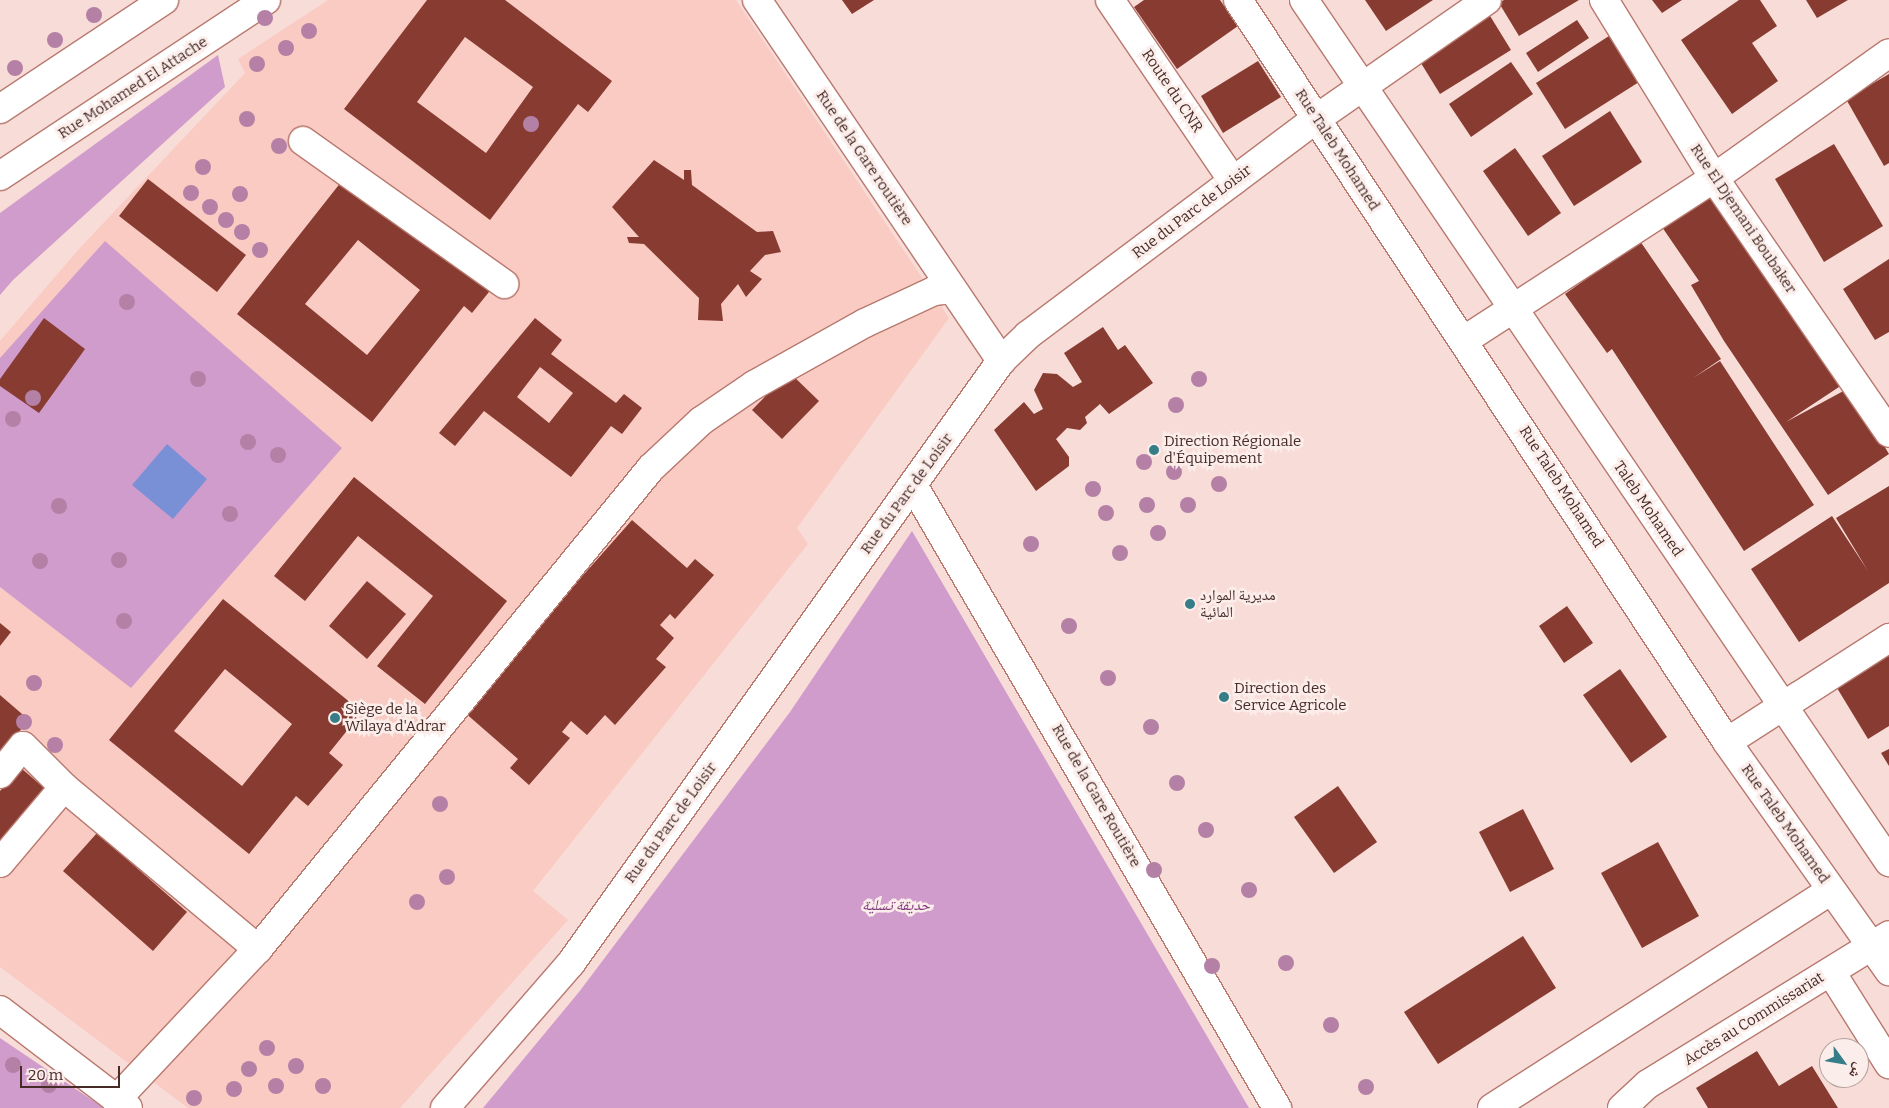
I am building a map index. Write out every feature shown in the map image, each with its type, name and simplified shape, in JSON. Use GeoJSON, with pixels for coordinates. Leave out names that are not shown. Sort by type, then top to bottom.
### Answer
{"type":"FeatureCollection","features":[{"type":"Feature","properties":{"kind":"street"},"geometry":{"type":"LineString","coordinates":[[0,109],[164,0]]}},
{"type":"Feature","properties":{"kind":"street","name":"Rue Mohamed El Attache"},"geometry":{"type":"LineString","coordinates":[[0,176],[266,0]]}},
{"type":"Feature","properties":{"kind":"street","name":"Rue de la Gare routière"},"geometry":{"type":"LineString","coordinates":[[757,0],[1002,361]]}},
{"type":"Feature","properties":{"kind":"street","name":"Route du CNR"},"geometry":{"type":"LineString","coordinates":[[1110,0],[1233,182]]}},
{"type":"Feature","properties":{"kind":"street","name":"Rue Taleb Mohamed"},"geometry":{"type":"LineString","coordinates":[[1238,0],[1727,742],[1832,890],[1881,941],[1889,971]]}},
{"type":"Feature","properties":{"kind":"street"},"geometry":{"type":"LineString","coordinates":[[1304,0],[1513,310]]}},
{"type":"Feature","properties":{"kind":"street","name":"Rue du Parc de Loisir"},"geometry":{"type":"LineString","coordinates":[[445,1108],[571,963],[1002,361],[1028,335],[1316,119],[1487,0]]}},
{"type":"Feature","properties":{"kind":"street","name":"Rue El Djemani Boubaker"},"geometry":{"type":"LineString","coordinates":[[1604,0],[1714,178],[1889,433]]}},
{"type":"Feature","properties":{"kind":"street"},"geometry":{"type":"LineString","coordinates":[[1463,341],[1714,178],[1889,53]]}},
{"type":"Feature","properties":{"kind":"street"},"geometry":{"type":"LineString","coordinates":[[303,141],[504,284]]}},
{"type":"Feature","properties":{"kind":"street"},"geometry":{"type":"LineString","coordinates":[[0,1010],[122,1104],[258,949],[651,468],[701,421],[754,384],[865,323],[934,291],[952,289]]}},
{"type":"Feature","properties":{"kind":"street","name":"Taleb Mohamed"},"geometry":{"type":"LineString","coordinates":[[1513,310],[1782,708]]}},
{"type":"Feature","properties":{"kind":"street","name":"Rue de la Gare Routière"},"geometry":{"type":"LineString","coordinates":[[913,485],[1277,1108]]}},
{"type":"Feature","properties":{"kind":"street"},"geometry":{"type":"LineString","coordinates":[[1727,742],[1889,638]]}},
{"type":"Feature","properties":{"kind":"street"},"geometry":{"type":"LineString","coordinates":[[1782,708],[1889,862]]}},
{"type":"Feature","properties":{"kind":"street"},"geometry":{"type":"LineString","coordinates":[[0,774],[23,746],[64,787],[258,949]]}},
{"type":"Feature","properties":{"kind":"street"},"geometry":{"type":"LineString","coordinates":[[0,863],[64,787]]}},
{"type":"Feature","properties":{"kind":"street"},"geometry":{"type":"LineString","coordinates":[[1492,1108],[1832,890]]}},
{"type":"Feature","properties":{"kind":"street","name":"Accès au Commissariat"},"geometry":{"type":"LineString","coordinates":[[1622,1108],[1648,1084],[1881,941]]}},
{"type":"Feature","properties":{"kind":"street"},"geometry":{"type":"LineString","coordinates":[[1831,972],[1889,1064]]}},
{"type":"Feature","properties":{"kind":"shaded area","name":"Siège de la Wilaya d'Adrar"},"geometry":{"type":"Polygon","coordinates":[[[328,0],[736,0],[949,318],[797,528],[808,544],[533,891],[568,920],[400,1108],[188,1108],[0,967],[0,341],[78,250],[245,73],[238,59],[328,0]]]}},
{"type":"Feature","properties":{"kind":"green space"},"geometry":{"type":"Polygon","coordinates":[[[218,55],[225,87],[13,280],[0,295],[0,213],[218,55]]]}},
{"type":"Feature","properties":{"kind":"green space"},"geometry":{"type":"Polygon","coordinates":[[[105,241],[342,448],[131,688],[0,587],[0,358],[105,241]]]}},
{"type":"Feature","properties":{"kind":"green space","name":"حديقة تسلية"},"geometry":{"type":"Polygon","coordinates":[[[912,531],[1249,1108],[483,1108],[579,992],[790,712],[912,531]]]}},
{"type":"Feature","properties":{"kind":"green space"},"geometry":{"type":"Polygon","coordinates":[[[0,1038],[104,1108],[0,1108],[0,1038]]]}},
{"type":"Feature","properties":{"kind":"water"},"geometry":{"type":"Polygon","coordinates":[[[167,444],[207,479],[173,519],[132,485],[167,444]]]}},
{"type":"Feature","properties":{"kind":"building"},"geometry":{"type":"Polygon","coordinates":[[[427,0],[505,0],[612,81],[588,112],[578,104],[490,220],[344,109],[427,0]],[[465,37],[417,102],[486,153],[533,87],[465,37]]]}},
{"type":"Feature","properties":{"kind":"building"},"geometry":{"type":"Polygon","coordinates":[[[842,0],[874,0],[852,14],[842,0]]]}},
{"type":"Feature","properties":{"kind":"building"},"geometry":{"type":"Polygon","coordinates":[[[1144,0],[1220,0],[1238,26],[1177,69],[1134,7],[1144,0]]]}},
{"type":"Feature","properties":{"kind":"building"},"geometry":{"type":"Polygon","coordinates":[[[1365,0],[1433,0],[1386,31],[1365,0]]]}},
{"type":"Feature","properties":{"kind":"building"},"geometry":{"type":"Polygon","coordinates":[[[1504,0],[1579,0],[1519,36],[1499,3],[1504,0]]]}},
{"type":"Feature","properties":{"kind":"building"},"geometry":{"type":"Polygon","coordinates":[[[1652,0],[1682,0],[1662,13],[1652,0]]]}},
{"type":"Feature","properties":{"kind":"building"},"geometry":{"type":"Polygon","coordinates":[[[1739,0],[1760,0],[1777,26],[1752,43],[1778,81],[1732,114],[1681,40],[1739,0]]]}},
{"type":"Feature","properties":{"kind":"building"},"geometry":{"type":"Polygon","coordinates":[[[1806,0],[1848,0],[1817,18],[1806,0]]]}},
{"type":"Feature","properties":{"kind":"building"},"geometry":{"type":"Polygon","coordinates":[[[1487,11],[1511,50],[1440,94],[1416,55],[1487,11]]]}},
{"type":"Feature","properties":{"kind":"building"},"geometry":{"type":"Polygon","coordinates":[[[1577,20],[1589,38],[1538,72],[1526,53],[1577,20]]]}},
{"type":"Feature","properties":{"kind":"building"},"geometry":{"type":"Polygon","coordinates":[[[1609,36],[1639,82],[1565,129],[1536,83],[1609,36]]]}},
{"type":"Feature","properties":{"kind":"building"},"geometry":{"type":"Polygon","coordinates":[[[1258,61],[1281,97],[1223,133],[1201,96],[1258,61]]]}},
{"type":"Feature","properties":{"kind":"building"},"geometry":{"type":"Polygon","coordinates":[[[1511,62],[1533,94],[1471,137],[1449,104],[1511,62]]]}},
{"type":"Feature","properties":{"kind":"building"},"geometry":{"type":"Polygon","coordinates":[[[1889,74],[1889,163],[1884,166],[1846,99],[1889,74]]]}},
{"type":"Feature","properties":{"kind":"building"},"geometry":{"type":"Polygon","coordinates":[[[1610,111],[1642,162],[1574,206],[1542,156],[1610,111]]]}},
{"type":"Feature","properties":{"kind":"building"},"geometry":{"type":"Polygon","coordinates":[[[1834,144],[1883,226],[1824,262],[1775,179],[1834,144]]]}},
{"type":"Feature","properties":{"kind":"building"},"geometry":{"type":"Polygon","coordinates":[[[1515,148],[1561,213],[1528,236],[1483,171],[1515,148]]]}},
{"type":"Feature","properties":{"kind":"building"},"geometry":{"type":"Polygon","coordinates":[[[654,160],[684,180],[684,170],[691,170],[692,185],[757,232],[773,231],[781,252],[765,255],[750,271],[762,279],[746,297],[738,284],[721,304],[723,321],[698,320],[699,298],[644,244],[629,243],[627,237],[639,237],[612,207],[654,160]]]}},
{"type":"Feature","properties":{"kind":"building"},"geometry":{"type":"Polygon","coordinates":[[[349,172],[493,287],[472,313],[464,306],[372,422],[237,314],[349,172]],[[358,240],[305,304],[367,355],[420,290],[358,240]]]}},
{"type":"Feature","properties":{"kind":"building"},"geometry":{"type":"Polygon","coordinates":[[[148,179],[246,255],[217,292],[119,216],[148,179]]]}},
{"type":"Feature","properties":{"kind":"building"},"geometry":{"type":"Polygon","coordinates":[[[1714,191],[1845,383],[1786,422],[1849,388],[1889,454],[1828,495],[1724,341],[1691,285],[1699,281],[1662,227],[1714,191]]]}},
{"type":"Feature","properties":{"kind":"building"},"geometry":{"type":"Polygon","coordinates":[[[1640,241],[1721,359],[1693,378],[1720,361],[1814,505],[1744,551],[1612,349],[1607,353],[1565,294],[1640,241]]]}},
{"type":"Feature","properties":{"kind":"building"},"geometry":{"type":"Polygon","coordinates":[[[1889,259],[1889,332],[1875,340],[1843,289],[1889,259]]]}},
{"type":"Feature","properties":{"kind":"building"},"geometry":{"type":"Polygon","coordinates":[[[44,318],[85,349],[39,413],[0,386],[0,379],[44,318]]]}},
{"type":"Feature","properties":{"kind":"building"},"geometry":{"type":"Polygon","coordinates":[[[535,318],[562,340],[551,354],[616,403],[624,394],[642,408],[622,434],[611,426],[571,477],[484,411],[455,446],[439,433],[535,318]],[[540,367],[517,397],[549,423],[573,393],[540,367]]]}},
{"type":"Feature","properties":{"kind":"building"},"geometry":{"type":"Polygon","coordinates":[[[1103,327],[1118,350],[1125,345],[1153,383],[1109,414],[1100,404],[1085,417],[1087,423],[1080,430],[1067,428],[1056,439],[1069,457],[1069,466],[1036,491],[994,430],[1024,402],[1034,414],[1043,409],[1034,390],[1043,373],[1057,374],[1073,387],[1082,382],[1064,353],[1103,327]]]}},
{"type":"Feature","properties":{"kind":"building"},"geometry":{"type":"Polygon","coordinates":[[[789,372],[819,401],[782,439],[752,410],[789,372]]]}},
{"type":"Feature","properties":{"kind":"building"},"geometry":{"type":"Polygon","coordinates":[[[354,477],[507,601],[425,704],[377,666],[433,596],[358,536],[305,601],[274,576],[354,477]]]}},
{"type":"Feature","properties":{"kind":"building"},"geometry":{"type":"Polygon","coordinates":[[[1889,486],[1889,583],[1799,642],[1751,569],[1832,516],[1868,571],[1836,518],[1889,486]]]}},
{"type":"Feature","properties":{"kind":"building"},"geometry":{"type":"Polygon","coordinates":[[[632,520],[687,568],[695,559],[714,575],[675,619],[670,614],[660,625],[674,638],[656,659],[666,667],[615,725],[605,715],[587,735],[571,721],[562,732],[570,738],[529,785],[510,768],[518,759],[463,711],[632,520]]]}},
{"type":"Feature","properties":{"kind":"building"},"geometry":{"type":"Polygon","coordinates":[[[367,581],[406,614],[367,659],[329,626],[367,581]]]}},
{"type":"Feature","properties":{"kind":"building"},"geometry":{"type":"Polygon","coordinates":[[[223,599],[362,712],[329,753],[343,765],[308,806],[296,796],[249,854],[109,740],[223,599]],[[225,669],[174,731],[242,786],[292,724],[225,669]]]}},
{"type":"Feature","properties":{"kind":"building"},"geometry":{"type":"Polygon","coordinates":[[[1567,606],[1593,643],[1564,663],[1539,626],[1567,606]]]}},
{"type":"Feature","properties":{"kind":"building"},"geometry":{"type":"Polygon","coordinates":[[[0,623],[11,632],[0,646],[0,623]]]}},
{"type":"Feature","properties":{"kind":"building"},"geometry":{"type":"Polygon","coordinates":[[[1889,650],[1889,726],[1868,739],[1834,683],[1889,650]]]}},
{"type":"Feature","properties":{"kind":"building"},"geometry":{"type":"Polygon","coordinates":[[[1620,669],[1667,737],[1631,763],[1583,695],[1620,669]]]}},
{"type":"Feature","properties":{"kind":"building"},"geometry":{"type":"Polygon","coordinates":[[[0,695],[29,720],[0,754],[0,695]]]}},
{"type":"Feature","properties":{"kind":"building"},"geometry":{"type":"Polygon","coordinates":[[[1889,749],[1889,766],[1881,753],[1889,749]]]}},
{"type":"Feature","properties":{"kind":"building"},"geometry":{"type":"Polygon","coordinates":[[[21,768],[50,793],[0,851],[0,791],[21,768]]]}},
{"type":"Feature","properties":{"kind":"building"},"geometry":{"type":"Polygon","coordinates":[[[1338,786],[1377,842],[1334,873],[1294,817],[1338,786]]]}},
{"type":"Feature","properties":{"kind":"building"},"geometry":{"type":"Polygon","coordinates":[[[1523,809],[1554,869],[1510,892],[1479,832],[1523,809]]]}},
{"type":"Feature","properties":{"kind":"building"},"geometry":{"type":"Polygon","coordinates":[[[97,833],[187,912],[153,951],[63,871],[97,833]]]}},
{"type":"Feature","properties":{"kind":"building"},"geometry":{"type":"Polygon","coordinates":[[[1658,842],[1699,916],[1642,948],[1601,873],[1658,842]]]}},
{"type":"Feature","properties":{"kind":"building"},"geometry":{"type":"Polygon","coordinates":[[[1523,936],[1556,988],[1438,1064],[1404,1012],[1523,936]]]}},
{"type":"Feature","properties":{"kind":"building"},"geometry":{"type":"Polygon","coordinates":[[[1757,1051],[1779,1086],[1812,1066],[1819,1077],[1819,1088],[1826,1088],[1838,1108],[1708,1108],[1696,1088],[1757,1051]]]}},
{"type":"Feature","properties":{"kind":"place","name":"Direction Régionale d'Équipement"},"geometry":{"type":"Point","coordinates":[1154,450]}},
{"type":"Feature","properties":{"kind":"place","name":"مديرية الموارد المائية"},"geometry":{"type":"Point","coordinates":[1190,604]}},
{"type":"Feature","properties":{"kind":"place","name":"Direction des Service Agricole"},"geometry":{"type":"Point","coordinates":[1224,697]}},
{"type":"Feature","properties":{"kind":"place","name":"Siège de la Wilaya d'Adrar"},"geometry":{"type":"Point","coordinates":[335,718]}}]}
